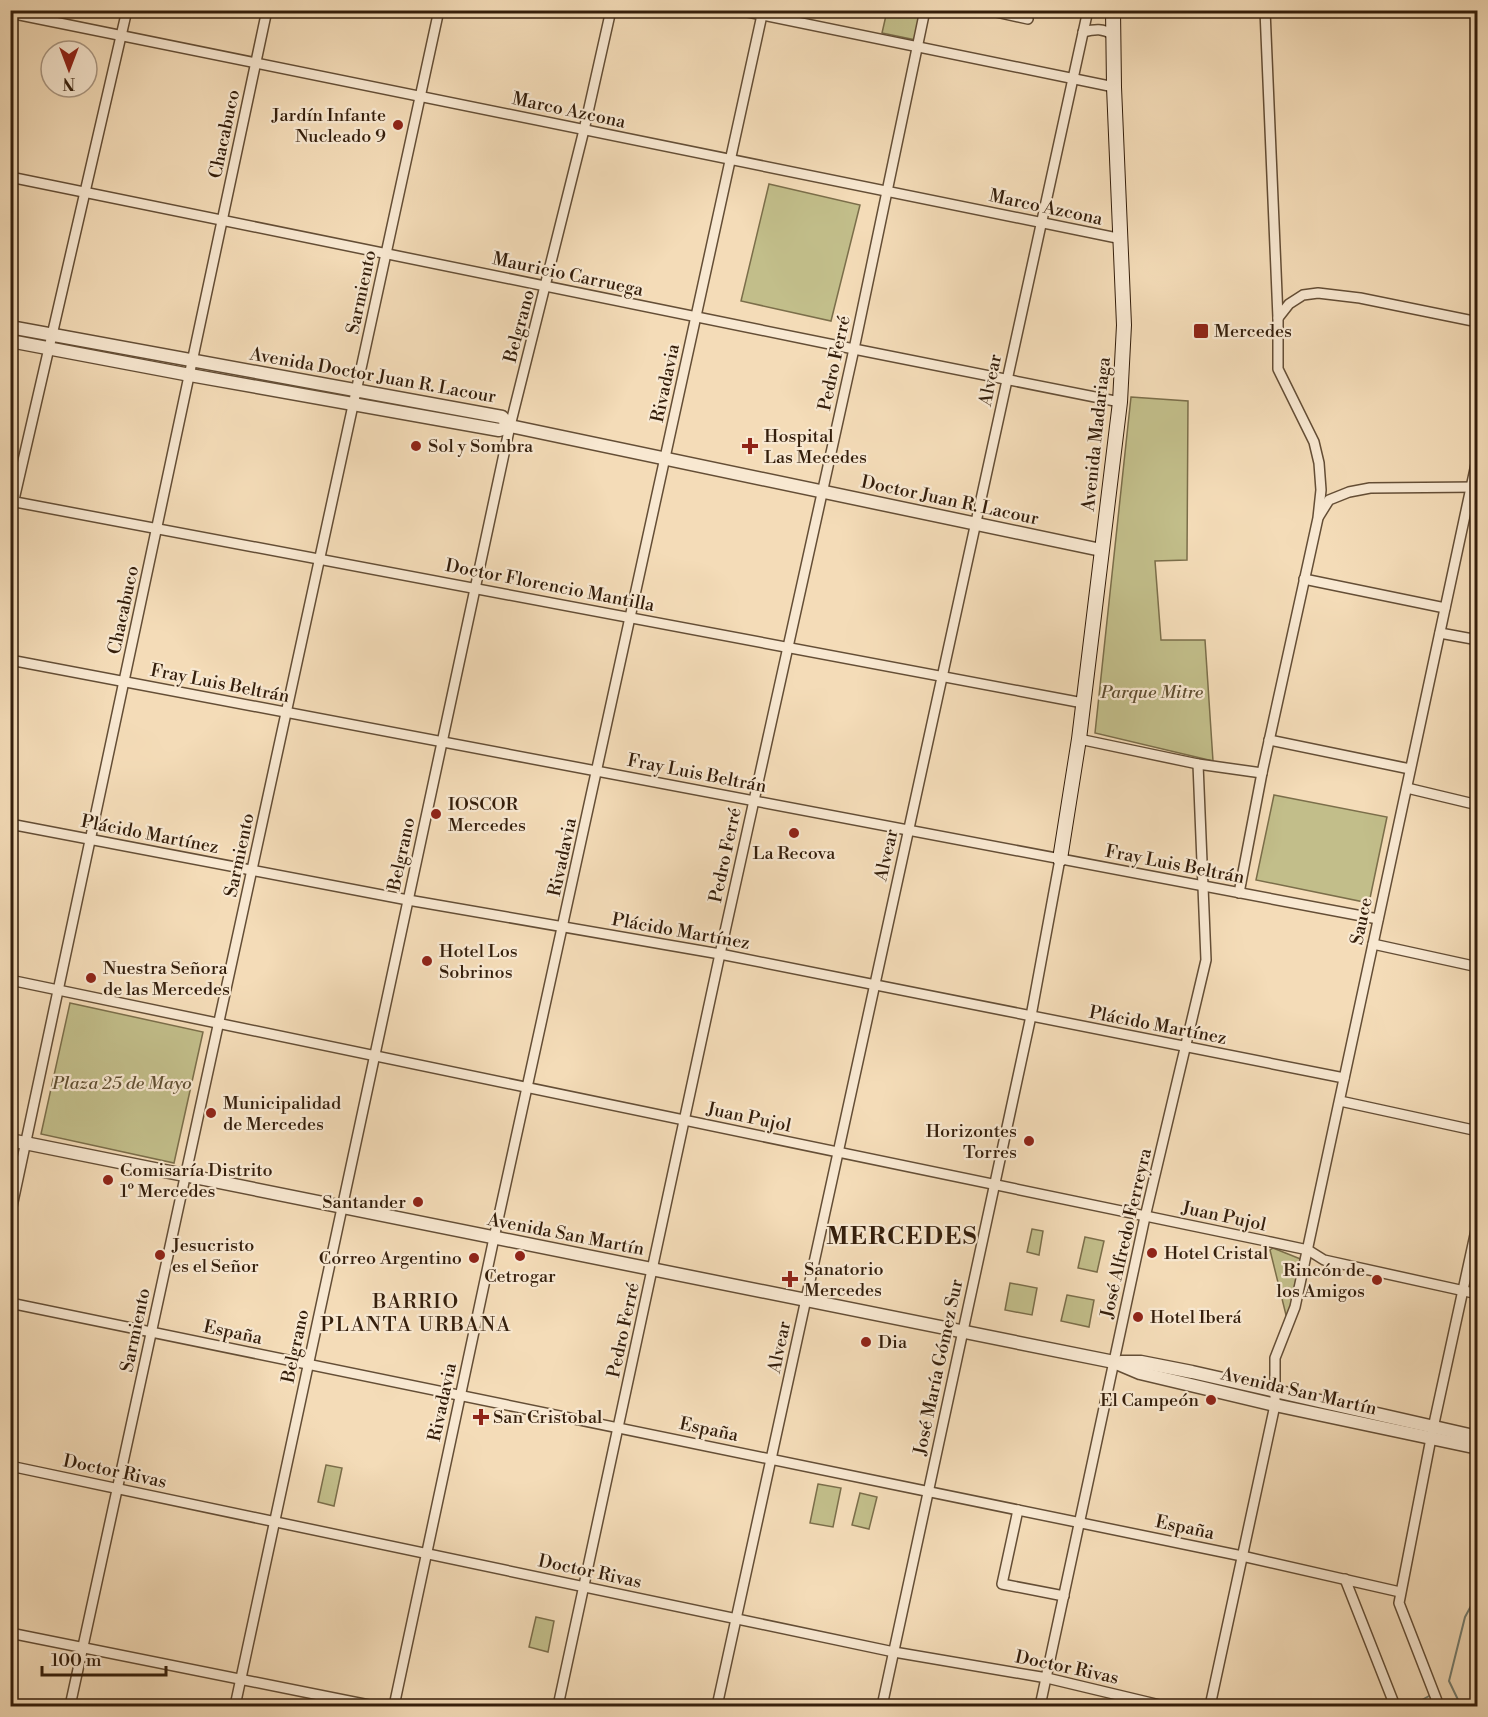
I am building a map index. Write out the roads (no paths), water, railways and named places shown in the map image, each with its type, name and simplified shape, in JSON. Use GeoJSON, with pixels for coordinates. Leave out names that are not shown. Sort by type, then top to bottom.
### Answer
{"type":"FeatureCollection","features":[{"type":"Feature","properties":{"kind":"main road","name":"Avenida Madariaga"},"geometry":{"type":"LineString","coordinates":[[1060,859],[1079,739],[1120,402],[1124,325],[1113,10]]}},
{"type":"Feature","properties":{"kind":"street"},"geometry":{"type":"LineString","coordinates":[[10,517],[128,10]]}},
{"type":"Feature","properties":{"kind":"street","name":"Chacabuco"},"geometry":{"type":"LineString","coordinates":[[10,1216],[267,10]]}},
{"type":"Feature","properties":{"kind":"street","name":"Sarmiento"},"geometry":{"type":"LineString","coordinates":[[70,1707],[439,10]]}},
{"type":"Feature","properties":{"kind":"street","name":"Belgrano"},"geometry":{"type":"LineString","coordinates":[[235,1707],[510,426],[584,130],[611,10]]}},
{"type":"Feature","properties":{"kind":"street"},"geometry":{"type":"LineString","coordinates":[[738,10],[1114,87]]}},
{"type":"Feature","properties":{"kind":"street","name":"Pedro Ferré"},"geometry":{"type":"LineString","coordinates":[[558,1707],[720,954],[854,349],[925,10]]}},
{"type":"Feature","properties":{"kind":"street"},"geometry":{"type":"LineString","coordinates":[[987,10],[1028,19]]}},
{"type":"Feature","properties":{"kind":"street","name":"Alvear"},"geometry":{"type":"LineString","coordinates":[[717,1707],[1088,10]]}},
{"type":"Feature","properties":{"kind":"street"},"geometry":{"type":"LineString","coordinates":[[1239,893],[1321,490],[1314,442],[1278,369],[1278,318],[1265,10]]}},
{"type":"Feature","properties":{"kind":"street","name":"Marco Azcona"},"geometry":{"type":"LineString","coordinates":[[10,13],[1122,239]]}},
{"type":"Feature","properties":{"kind":"street","name":"Rivadavia"},"geometry":{"type":"LineString","coordinates":[[394,1707],[494,1238],[762,15]]}},
{"type":"Feature","properties":{"kind":"street"},"geometry":{"type":"LineString","coordinates":[[1083,32],[1094,29],[1106,30],[1113,34]]}},
{"type":"Feature","properties":{"kind":"street","name":"Mauricio Carruega"},"geometry":{"type":"LineString","coordinates":[[10,177],[1120,402]]}},
{"type":"Feature","properties":{"kind":"street"},"geometry":{"type":"LineString","coordinates":[[1278,318],[1289,304],[1304,295],[1318,293],[1360,298],[1478,322]]}},
{"type":"Feature","properties":{"kind":"street","name":"Avenida Doctor Juan R. Lacour"},"geometry":{"type":"LineString","coordinates":[[10,327],[51,342],[190,375],[500,430],[510,426],[502,417],[193,361],[51,342],[10,341]]}},
{"type":"Feature","properties":{"kind":"street","name":"Doctor Juan R. Lacour"},"geometry":{"type":"LineString","coordinates":[[510,426],[1101,550]]}},
{"type":"Feature","properties":{"kind":"street","name":"Sauce"},"geometry":{"type":"LineString","coordinates":[[1210,1707],[1275,1405],[1275,1358],[1295,1307],[1308,1250],[1445,608],[1474,487],[1478,455]]}},
{"type":"Feature","properties":{"kind":"street"},"geometry":{"type":"LineString","coordinates":[[1320,475],[1331,491],[1340,495]]}},
{"type":"Feature","properties":{"kind":"street"},"geometry":{"type":"LineString","coordinates":[[1317,518],[1329,500],[1370,488],[1474,487]]}},
{"type":"Feature","properties":{"kind":"street","name":"Doctor Florencio Mantilla"},"geometry":{"type":"LineString","coordinates":[[12,501],[1083,703]]}},
{"type":"Feature","properties":{"kind":"street"},"geometry":{"type":"LineString","coordinates":[[1304,579],[1445,608]]}},
{"type":"Feature","properties":{"kind":"street"},"geometry":{"type":"LineString","coordinates":[[1440,633],[1478,640]]}},
{"type":"Feature","properties":{"kind":"street","name":"Fray Luis Beltrán"},"geometry":{"type":"LineString","coordinates":[[10,660],[1378,919]]}},
{"type":"Feature","properties":{"kind":"street"},"geometry":{"type":"LineString","coordinates":[[1079,739],[1198,764],[1262,773]]}},
{"type":"Feature","properties":{"kind":"street"},"geometry":{"type":"LineString","coordinates":[[1269,740],[1410,769]]}},
{"type":"Feature","properties":{"kind":"street","name":"José Alfredo Ferreyra"},"geometry":{"type":"LineString","coordinates":[[1040,1707],[1145,1217],[1206,960],[1198,764]]}},
{"type":"Feature","properties":{"kind":"street"},"geometry":{"type":"LineString","coordinates":[[1407,788],[1478,805]]}},
{"type":"Feature","properties":{"kind":"street","name":"Plácido Martínez"},"geometry":{"type":"LineString","coordinates":[[10,824],[408,900],[720,954],[1344,1078]]}},
{"type":"Feature","properties":{"kind":"street","name":"José María Gómez Sur"},"geometry":{"type":"LineString","coordinates":[[882,1707],[1031,1016],[1060,859]]}},
{"type":"Feature","properties":{"kind":"street"},"geometry":{"type":"LineString","coordinates":[[1373,944],[1478,967]]}},
{"type":"Feature","properties":{"kind":"street","name":"Juan Pujol"},"geometry":{"type":"LineString","coordinates":[[10,980],[1308,1250],[1324,1260],[1478,1294]]}},
{"type":"Feature","properties":{"kind":"street"},"geometry":{"type":"LineString","coordinates":[[1340,1101],[1478,1131]]}},
{"type":"Feature","properties":{"kind":"street","name":"Avenida San Martín"},"geometry":{"type":"LineString","coordinates":[[10,1140],[1114,1362],[1141,1362],[1275,1391],[1432,1433],[1478,1448]]}},
{"type":"Feature","properties":{"kind":"street"},"geometry":{"type":"LineString","coordinates":[[1439,1707],[1399,1603],[1432,1433],[1478,1221]]}},
{"type":"Feature","properties":{"kind":"street","name":"España"},"geometry":{"type":"LineString","coordinates":[[10,1303],[1080,1522],[1400,1592]]}},
{"type":"Feature","properties":{"kind":"street","name":"Avenida San Martín"},"geometry":{"type":"LineString","coordinates":[[1114,1362],[1140,1373],[1275,1405],[1432,1433],[1478,1437]]}},
{"type":"Feature","properties":{"kind":"street","name":"Doctor Rivas"},"geometry":{"type":"LineString","coordinates":[[10,1466],[894,1652],[1047,1678],[1164,1707]]}},
{"type":"Feature","properties":{"kind":"street"},"geometry":{"type":"LineString","coordinates":[[1018,1510],[1002,1584],[1064,1596]]}},
{"type":"Feature","properties":{"kind":"street"},"geometry":{"type":"LineString","coordinates":[[1346,1579],[1395,1707]]}},
{"type":"Feature","properties":{"kind":"street"},"geometry":{"type":"LineString","coordinates":[[10,1632],[374,1707]]}},
{"type":"Feature","properties":{"kind":"waterway"},"geometry":{"type":"LineString","coordinates":[[1461,1706],[1449,1681],[1465,1617],[1478,1593]]}},
{"type":"Feature","properties":{"kind":"waterway"},"geometry":{"type":"LineString","coordinates":[[1418,1706],[1429,1696]]}},
{"type":"Feature","properties":{"kind":"place","name":"Jardín Infante Nucleado 9"},"geometry":{"type":"Point","coordinates":[398,125]}},
{"type":"Feature","properties":{"kind":"place","name":"Mercedes"},"geometry":{"type":"Point","coordinates":[1201,331]}},
{"type":"Feature","properties":{"kind":"place","name":"Sol y Sombra"},"geometry":{"type":"Point","coordinates":[416,446]}},
{"type":"Feature","properties":{"kind":"place","name":"Hospital Las Mecedes"},"geometry":{"type":"Point","coordinates":[750,446]}},
{"type":"Feature","properties":{"kind":"place","name":"IOSCOR Mercedes"},"geometry":{"type":"Point","coordinates":[436,814]}},
{"type":"Feature","properties":{"kind":"place","name":"La Recova"},"geometry":{"type":"Point","coordinates":[794,833]}},
{"type":"Feature","properties":{"kind":"place","name":"Hotel Los Sobrinos"},"geometry":{"type":"Point","coordinates":[427,961]}},
{"type":"Feature","properties":{"kind":"place","name":"Nuestra Señora de las Mercedes"},"geometry":{"type":"Point","coordinates":[91,978]}},
{"type":"Feature","properties":{"kind":"place","name":"Municipalidad de Mercedes"},"geometry":{"type":"Point","coordinates":[211,1113]}},
{"type":"Feature","properties":{"kind":"place","name":"Horizontes Torres"},"geometry":{"type":"Point","coordinates":[1029,1141]}},
{"type":"Feature","properties":{"kind":"place","name":"Comisaría Distrito 1º Mercedes"},"geometry":{"type":"Point","coordinates":[108,1180]}},
{"type":"Feature","properties":{"kind":"place","name":"Santander"},"geometry":{"type":"Point","coordinates":[418,1202]}},
{"type":"Feature","properties":{"kind":"place","name":"Hotel Cristal"},"geometry":{"type":"Point","coordinates":[1152,1253]}},
{"type":"Feature","properties":{"kind":"place","name":"Jesucristo es el Señor"},"geometry":{"type":"Point","coordinates":[160,1255]}},
{"type":"Feature","properties":{"kind":"place","name":"Cetrogar"},"geometry":{"type":"Point","coordinates":[520,1256]}},
{"type":"Feature","properties":{"kind":"place","name":"Correo Argentino"},"geometry":{"type":"Point","coordinates":[474,1258]}},
{"type":"Feature","properties":{"kind":"place","name":"Sanatorio Mercedes"},"geometry":{"type":"Point","coordinates":[790,1279]}},
{"type":"Feature","properties":{"kind":"place","name":"Rincón de los Amigos"},"geometry":{"type":"Point","coordinates":[1377,1280]}},
{"type":"Feature","properties":{"kind":"place","name":"Hotel Iberá"},"geometry":{"type":"Point","coordinates":[1138,1317]}},
{"type":"Feature","properties":{"kind":"place","name":"Dia"},"geometry":{"type":"Point","coordinates":[866,1342]}},
{"type":"Feature","properties":{"kind":"place","name":"El Campeón"},"geometry":{"type":"Point","coordinates":[1211,1400]}},
{"type":"Feature","properties":{"kind":"place","name":"San Cristobal"},"geometry":{"type":"Point","coordinates":[481,1417]}},
{"type":"Feature","properties":{"kind":"district","name":"MERCEDES"},"geometry":{"type":"Point","coordinates":[902,1236]}},
{"type":"Feature","properties":{"kind":"district","name":"BARRIO PLANTA URBANA"},"geometry":{"type":"Point","coordinates":[416,1312]}},
{"type":"Feature","properties":{"kind":"park label","name":"Parque Mitre"},"geometry":{"type":"Point","coordinates":[1152,692]}},
{"type":"Feature","properties":{"kind":"park label","name":"Plaza 25 de Mayo"},"geometry":{"type":"Point","coordinates":[122,1083]}}]}
